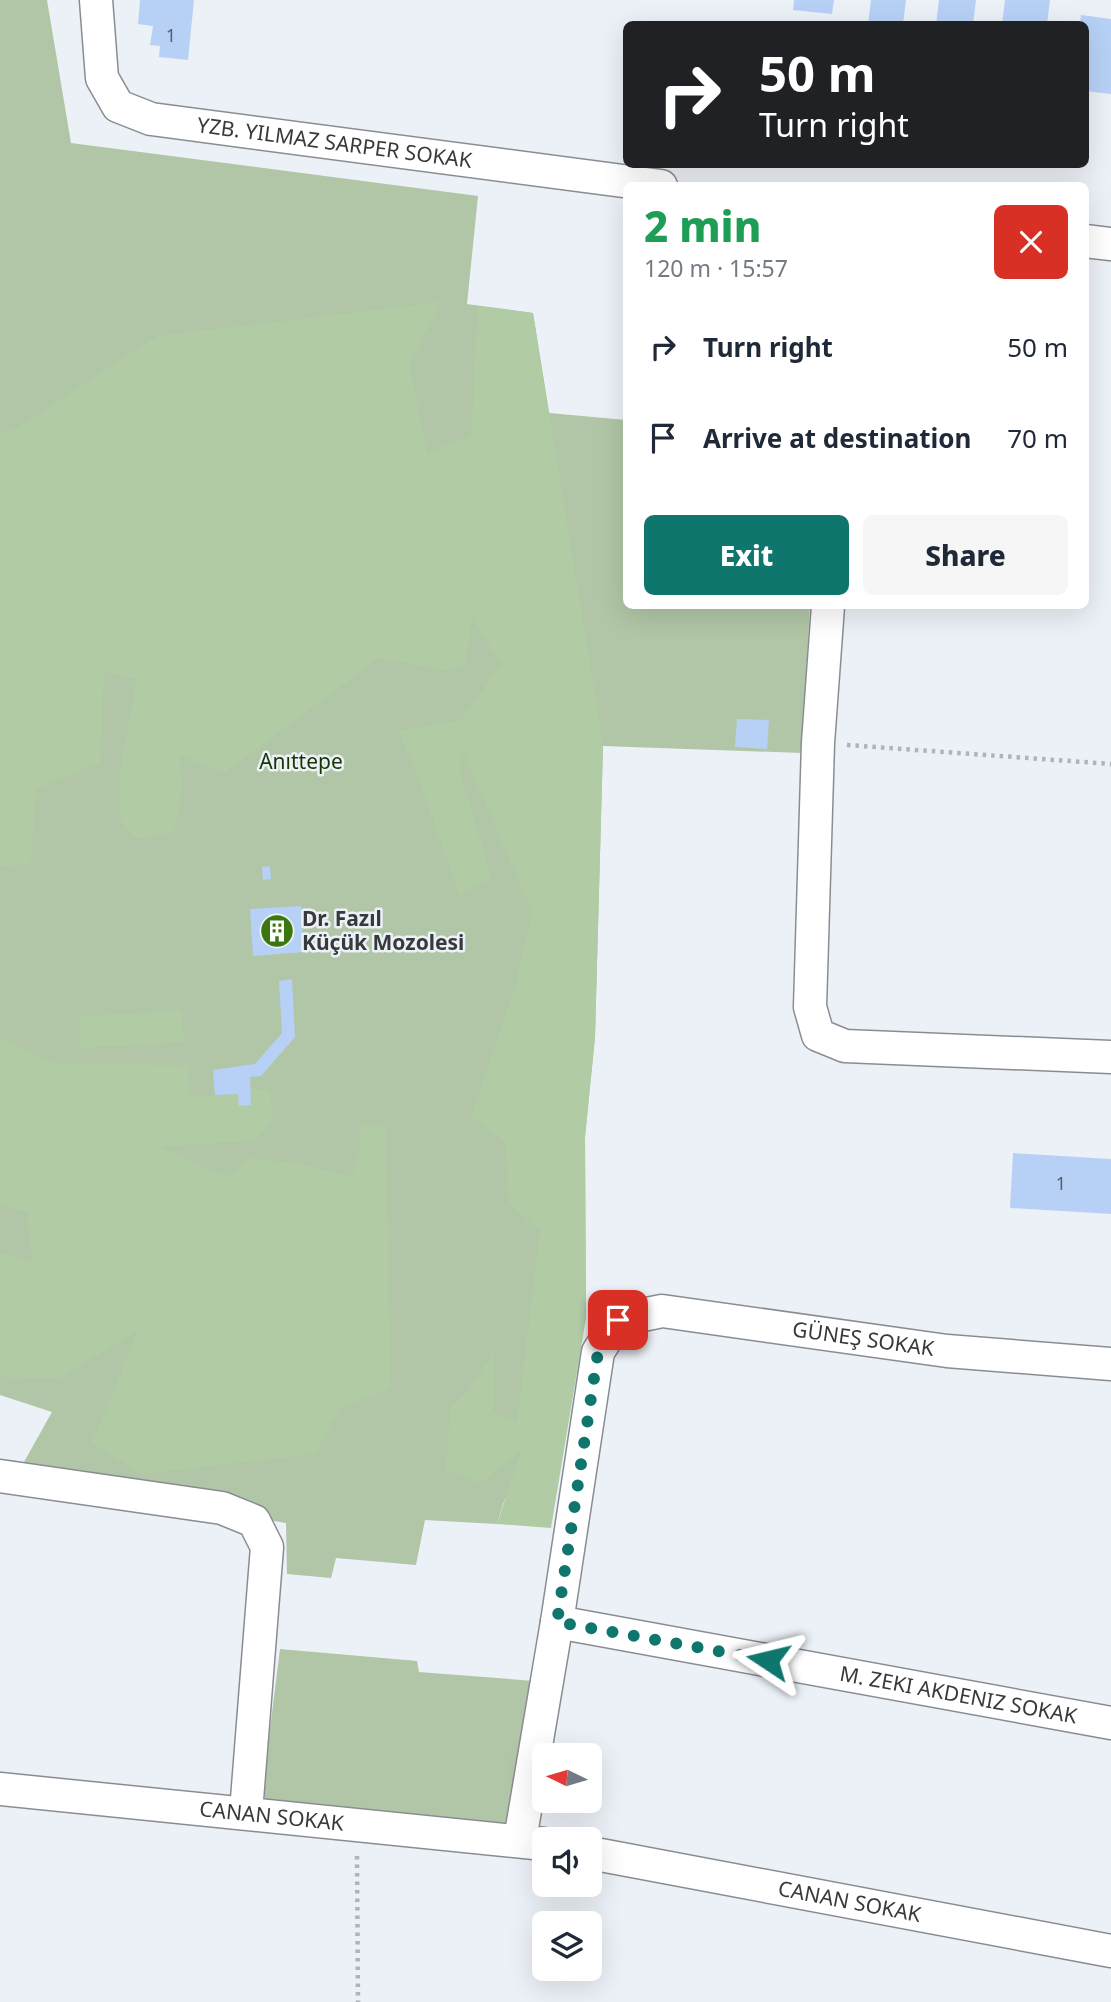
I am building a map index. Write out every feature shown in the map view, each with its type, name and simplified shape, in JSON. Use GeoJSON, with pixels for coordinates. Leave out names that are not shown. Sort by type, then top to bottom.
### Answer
{"type":"FeatureCollection","features":[{"type":"Feature","properties":{"kind":"street"},"geometry":{"type":"LineString","coordinates":[[96,0],[102,78],[118,106],[151,119],[631,182]]}},
{"type":"Feature","properties":{"kind":"street"},"geometry":{"type":"LineString","coordinates":[[1089,241],[1111,244]]}},
{"type":"Feature","properties":{"kind":"street"},"geometry":{"type":"LineString","coordinates":[[828,609],[818,743],[810,1007],[818,1035],[845,1046],[1111,1057]]}},
{"type":"Feature","properties":{"kind":"street","name":"GÜNEŞ SOKAK"},"geometry":{"type":"LineString","coordinates":[[557,1622],[598,1352],[618,1320],[662,1311],[947,1351],[1111,1364]]}},
{"type":"Feature","properties":{"kind":"street"},"geometry":{"type":"LineString","coordinates":[[0,1476],[222,1508],[254,1521],[267,1547],[246,1812]]}},
{"type":"Feature","properties":{"kind":"street"},"geometry":{"type":"LineString","coordinates":[[534,1827],[557,1622]]}},
{"type":"Feature","properties":{"kind":"street","name":"M. ZEKI AKDENIZ SOKAK"},"geometry":{"type":"LineString","coordinates":[[557,1622],[1111,1723]]}},
{"type":"Feature","properties":{"kind":"street","name":"CANAN SOKAK"},"geometry":{"type":"LineString","coordinates":[[0,1789],[532,1842]]}},
{"type":"Feature","properties":{"kind":"street","name":"CANAN SOKAK"},"geometry":{"type":"LineString","coordinates":[[602,1855],[1111,1951]]}},
{"type":"Feature","properties":{"kind":"path"},"geometry":{"type":"LineString","coordinates":[[818,743],[1111,764]]}},
{"type":"Feature","properties":{"kind":"path"},"geometry":{"type":"LineString","coordinates":[[356,1823],[358,2002]]}},
{"type":"Feature","properties":{"kind":"green space","name":"Anıttepe"},"geometry":{"type":"Polygon","coordinates":[[[0,0],[47,0],[71,143],[478,196],[467,304],[533,313],[549,413],[623,420],[623,609],[810,609],[802,753],[603,746],[595,1037],[585,1137],[586,1318],[503,1504],[497,1524],[425,1520],[416,1565],[336,1558],[331,1578],[287,1574],[286,1523],[0,1473],[0,1459],[24,1462],[52,1412],[0,1395],[0,0]]]}},
{"type":"Feature","properties":{"kind":"green space"},"geometry":{"type":"Polygon","coordinates":[[[442,302],[409,363],[427,453],[471,436],[478,306],[533,313],[603,745],[595,1037],[585,1137],[586,1318],[551,1528],[497,1524],[521,1451],[480,1483],[446,1470],[450,1408],[469,1391],[493,1354],[493,1412],[517,1422],[540,1231],[509,1203],[506,1142],[471,1117],[516,984],[532,911],[461,747],[460,771],[492,880],[459,894],[417,774],[398,730],[460,721],[501,664],[472,618],[465,666],[443,670],[379,658],[224,773],[179,754],[182,786],[175,831],[137,839],[120,820],[120,771],[137,679],[104,672],[100,762],[36,789],[31,864],[0,866],[0,433],[12,431],[157,336],[442,302]]]}},
{"type":"Feature","properties":{"kind":"green space"},"geometry":{"type":"Polygon","coordinates":[[[182,1011],[184,1042],[80,1048],[79,1016],[182,1011]]]}},
{"type":"Feature","properties":{"kind":"green space"},"geometry":{"type":"Polygon","coordinates":[[[0,1038],[55,1064],[188,1065],[189,1097],[238,1094],[240,1106],[251,1105],[251,1088],[271,1092],[272,1120],[256,1140],[161,1147],[227,1178],[251,1158],[300,1164],[350,1177],[359,1158],[361,1125],[386,1125],[390,1389],[341,1407],[315,1454],[141,1474],[92,1443],[138,1331],[59,1378],[0,1377],[0,1253],[32,1262],[27,1212],[0,1204],[0,1038]]]}},
{"type":"Feature","properties":{"kind":"green space"},"geometry":{"type":"Polygon","coordinates":[[[280,1649],[417,1661],[419,1672],[534,1681],[512,1822],[502,1832],[272,1809],[262,1793],[280,1649]]]}},
{"type":"Feature","properties":{"kind":"building"},"geometry":{"type":"Polygon","coordinates":[[[140,0],[194,0],[188,60],[159,57],[160,46],[150,45],[153,26],[138,24],[140,0]]]}},
{"type":"Feature","properties":{"kind":"building"},"geometry":{"type":"Polygon","coordinates":[[[794,0],[834,0],[832,14],[793,10],[794,0]]]}},
{"type":"Feature","properties":{"kind":"building"},"geometry":{"type":"Polygon","coordinates":[[[871,0],[906,0],[903,21],[868,21],[871,0]]]}},
{"type":"Feature","properties":{"kind":"building"},"geometry":{"type":"Polygon","coordinates":[[[939,0],[976,0],[973,21],[936,21],[939,0]]]}},
{"type":"Feature","properties":{"kind":"building"},"geometry":{"type":"Polygon","coordinates":[[[1005,0],[1050,0],[1047,21],[1002,21],[1005,0]]]}},
{"type":"Feature","properties":{"kind":"building"},"geometry":{"type":"Polygon","coordinates":[[[1081,15],[1111,19],[1111,94],[1089,91],[1089,21],[1080,21],[1081,15]]]}},
{"type":"Feature","properties":{"kind":"building"},"geometry":{"type":"Polygon","coordinates":[[[737,719],[769,720],[767,749],[735,747],[737,719]]]}},
{"type":"Feature","properties":{"kind":"building"},"geometry":{"type":"Polygon","coordinates":[[[270,866],[271,879],[263,880],[262,867],[270,866]]]}},
{"type":"Feature","properties":{"kind":"building","name":"Dr. Fazıl Küçük Mozolesi"},"geometry":{"type":"Polygon","coordinates":[[[301,906],[304,952],[253,956],[250,909],[301,906]]]}},
{"type":"Feature","properties":{"kind":"building"},"geometry":{"type":"Polygon","coordinates":[[[292,979],[295,1037],[261,1076],[250,1077],[251,1105],[239,1106],[238,1094],[215,1095],[213,1070],[255,1064],[282,1033],[279,981],[292,979]]]}},
{"type":"Feature","properties":{"kind":"building"},"geometry":{"type":"Polygon","coordinates":[[[1013,1153],[1111,1159],[1111,1214],[1010,1208],[1013,1153]]]}},
{"type":"Feature","properties":{"kind":"place","name":"Dr. Fazıl Küçük Mozolesi"},"geometry":{"type":"Point","coordinates":[277,931]}},
{"type":"Feature","properties":{"kind":"route"},"geometry":{"type":"LineString","coordinates":[[618,1320],[598,1352],[557,1622],[768,1660]]}}]}
